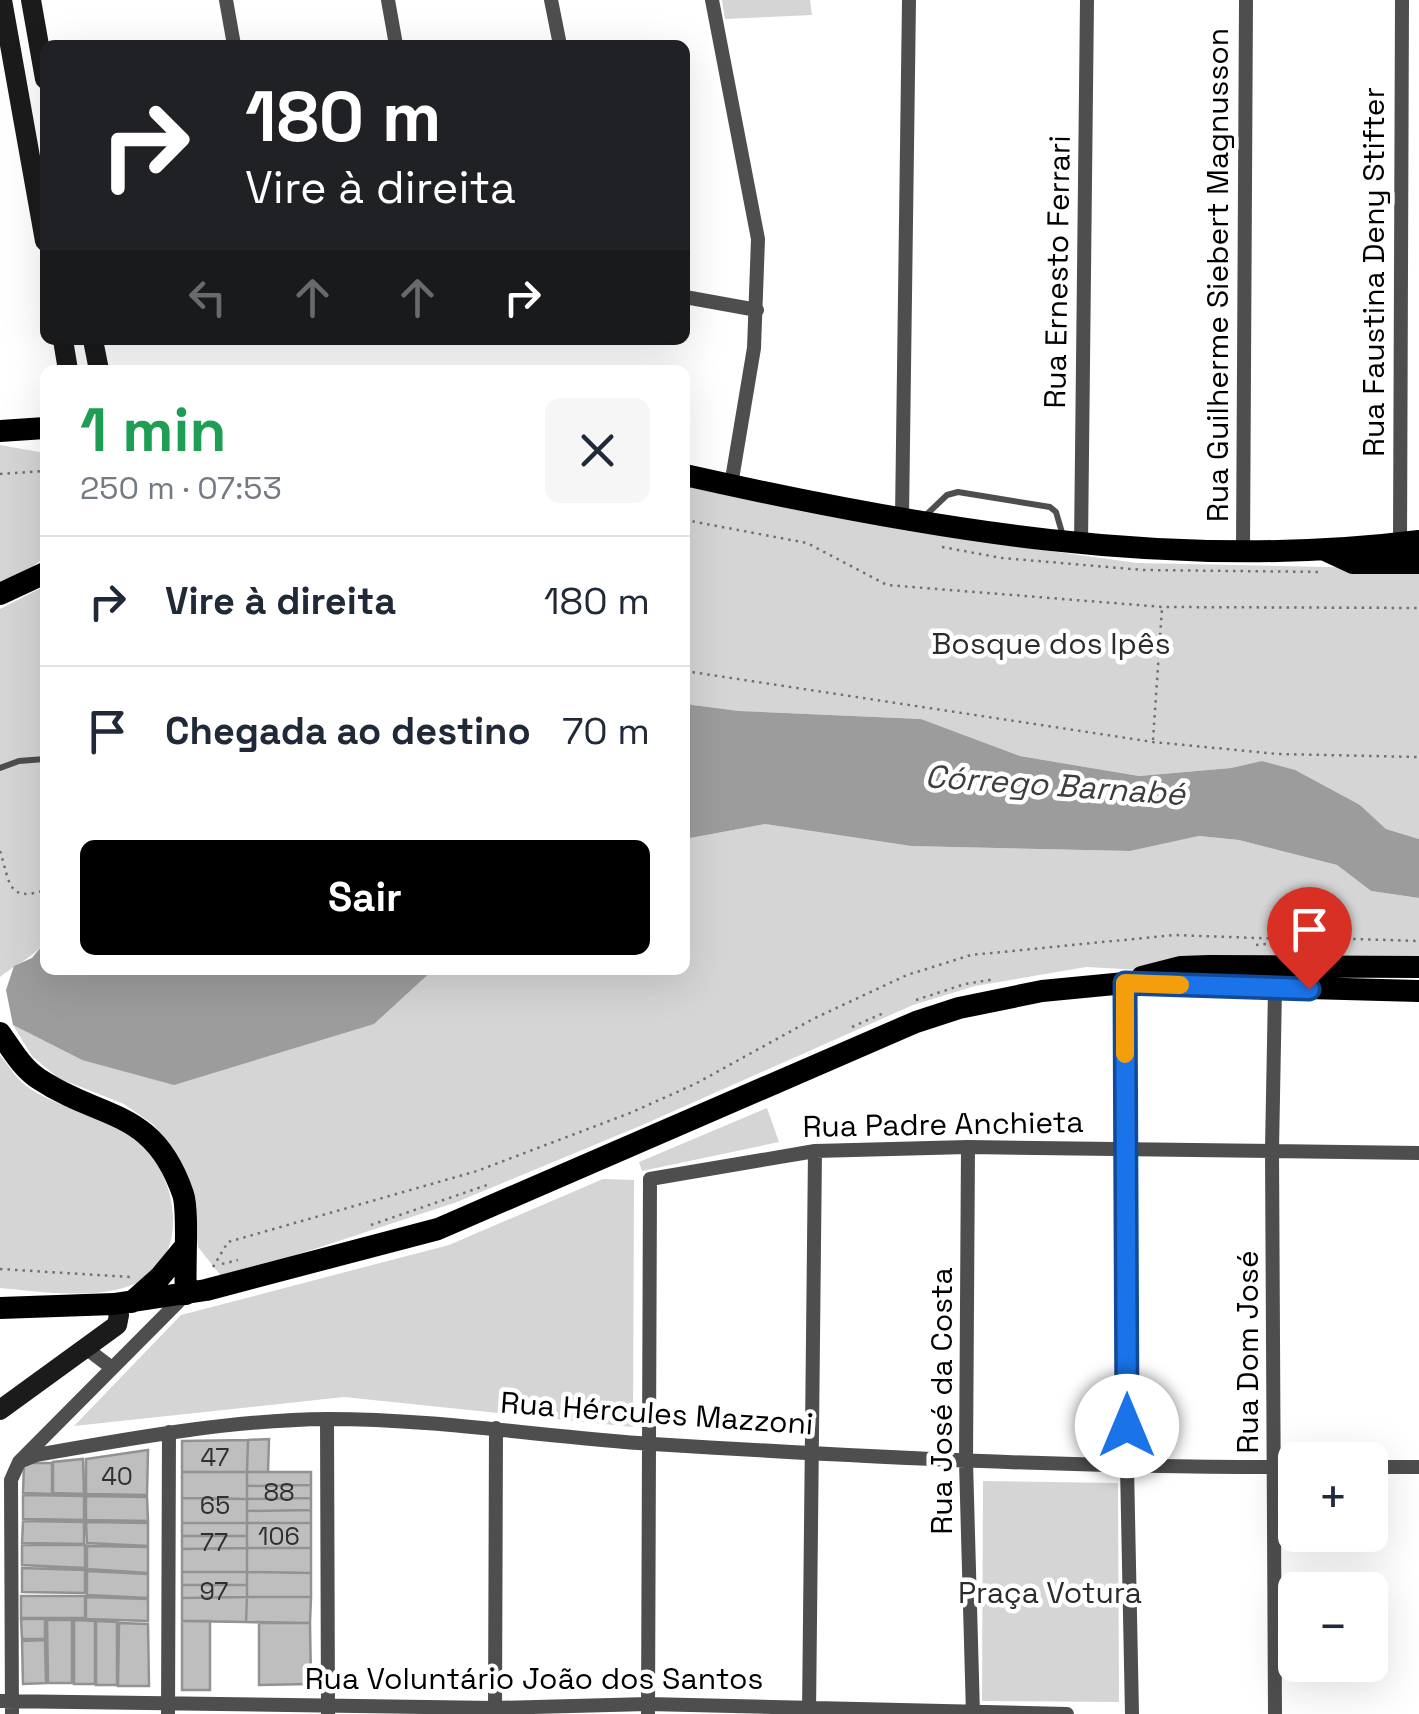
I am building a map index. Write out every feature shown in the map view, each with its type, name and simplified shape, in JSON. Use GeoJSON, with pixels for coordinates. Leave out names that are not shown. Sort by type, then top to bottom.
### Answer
{"type":"FeatureCollection","features":[{"type":"Feature","properties":{"kind":"main road"},"geometry":{"type":"LineString","coordinates":[[690,476],[978,533],[1073,544],[1242,551],[1409,542]]}},
{"type":"Feature","properties":{"kind":"main road"},"geometry":{"type":"LineString","coordinates":[[1322,548],[1354,563],[1419,564]]}},
{"type":"Feature","properties":{"kind":"main road"},"geometry":{"type":"LineString","coordinates":[[0,594],[40,574]]}},
{"type":"Feature","properties":{"kind":"main road"},"geometry":{"type":"LineString","coordinates":[[1125,983],[1182,967],[1419,967]]}},
{"type":"Feature","properties":{"kind":"main road"},"geometry":{"type":"LineString","coordinates":[[0,1308],[123,1303],[186,1294],[438,1230],[916,1022],[959,1008],[1042,992],[1125,983],[1419,991]]}},
{"type":"Feature","properties":{"kind":"main road"},"geometry":{"type":"LineString","coordinates":[[0,1033],[38,1079],[81,1102],[114,1112],[144,1130],[165,1158],[184,1198],[186,1294]]}},
{"type":"Feature","properties":{"kind":"main road"},"geometry":{"type":"LineString","coordinates":[[123,1303],[160,1276],[184,1248]]}},
{"type":"Feature","properties":{"kind":"street"},"geometry":{"type":"LineString","coordinates":[[2,0],[40,213]]}},
{"type":"Feature","properties":{"kind":"street"},"geometry":{"type":"LineString","coordinates":[[31,0],[40,51]]}},
{"type":"Feature","properties":{"kind":"street"},"geometry":{"type":"LineString","coordinates":[[226,0],[233,40]]}},
{"type":"Feature","properties":{"kind":"street"},"geometry":{"type":"LineString","coordinates":[[388,0],[395,40]]}},
{"type":"Feature","properties":{"kind":"street"},"geometry":{"type":"LineString","coordinates":[[551,0],[559,40]]}},
{"type":"Feature","properties":{"kind":"street"},"geometry":{"type":"LineString","coordinates":[[712,0],[758,239],[757,310],[732,486]]}},
{"type":"Feature","properties":{"kind":"street"},"geometry":{"type":"LineString","coordinates":[[909,0],[911,519]]}},
{"type":"Feature","properties":{"kind":"street","name":"Rua Ernesto Ferrari"},"geometry":{"type":"LineString","coordinates":[[1073,544],[1087,0]]}},
{"type":"Feature","properties":{"kind":"street","name":"Rua Guilherme Siebert Magnusson"},"geometry":{"type":"LineString","coordinates":[[1242,551],[1246,0]]}},
{"type":"Feature","properties":{"kind":"street","name":"Rua Faustina Deny Stifter"},"geometry":{"type":"LineString","coordinates":[[1402,0],[1409,542]]}},
{"type":"Feature","properties":{"kind":"street"},"geometry":{"type":"LineString","coordinates":[[690,298],[757,310]]}},
{"type":"Feature","properties":{"kind":"street"},"geometry":{"type":"LineString","coordinates":[[1125,983],[1132,1714]]}},
{"type":"Feature","properties":{"kind":"street","name":"Rua Dom José"},"geometry":{"type":"LineString","coordinates":[[1275,1714],[1272,1150],[1276,989]]}},
{"type":"Feature","properties":{"kind":"street","name":"Rua José da Costa"},"geometry":{"type":"LineString","coordinates":[[968,1147],[966,1462],[973,1714]]}},
{"type":"Feature","properties":{"kind":"street","name":"Rua Padre Anchieta"},"geometry":{"type":"LineString","coordinates":[[648,1444],[650,1179],[815,1150],[1125,1147],[1419,1153]]}},
{"type":"Feature","properties":{"kind":"street"},"geometry":{"type":"LineString","coordinates":[[809,1711],[815,1150]]}},
{"type":"Feature","properties":{"kind":"street"},"geometry":{"type":"LineString","coordinates":[[8,1705],[12,1480],[19,1462],[186,1294]]}},
{"type":"Feature","properties":{"kind":"street"},"geometry":{"type":"LineString","coordinates":[[0,1410],[118,1325],[123,1303]]}},
{"type":"Feature","properties":{"kind":"street"},"geometry":{"type":"LineString","coordinates":[[87,1349],[112,1368]]}},
{"type":"Feature","properties":{"kind":"street"},"geometry":{"type":"LineString","coordinates":[[327,1419],[328,1709]]}},
{"type":"Feature","properties":{"kind":"street","name":"Rua Hércules Mazzoni"},"geometry":{"type":"LineString","coordinates":[[19,1462],[36,1454],[169,1432],[327,1419],[496,1428],[648,1444],[966,1462],[1275,1467]]}},
{"type":"Feature","properties":{"kind":"street"},"geometry":{"type":"LineString","coordinates":[[495,1711],[496,1428]]}},
{"type":"Feature","properties":{"kind":"street"},"geometry":{"type":"LineString","coordinates":[[168,1709],[169,1432]]}},
{"type":"Feature","properties":{"kind":"street"},"geometry":{"type":"LineString","coordinates":[[648,1444],[648,1709]]}},
{"type":"Feature","properties":{"kind":"street"},"geometry":{"type":"LineString","coordinates":[[1388,1467],[1419,1467]]}},
{"type":"Feature","properties":{"kind":"street","name":"Rua Voluntário João dos Santos"},"geometry":{"type":"LineString","coordinates":[[8,1705],[1067,1714]]}},
{"type":"Feature","properties":{"kind":"lane"},"geometry":{"type":"LineString","coordinates":[[911,519],[958,492],[1050,507],[1073,544]]}},
{"type":"Feature","properties":{"kind":"lane"},"geometry":{"type":"LineString","coordinates":[[0,768],[40,760]]}},
{"type":"Feature","properties":{"kind":"path"},"geometry":{"type":"LineString","coordinates":[[0,474],[40,471]]}},
{"type":"Feature","properties":{"kind":"path"},"geometry":{"type":"LineString","coordinates":[[690,521],[807,543],[887,585],[1162,607],[1419,608]]}},
{"type":"Feature","properties":{"kind":"path"},"geometry":{"type":"LineString","coordinates":[[1153,742],[1162,607]]}},
{"type":"Feature","properties":{"kind":"path"},"geometry":{"type":"LineString","coordinates":[[690,672],[1153,742],[1278,754],[1419,757]]}},
{"type":"Feature","properties":{"kind":"path"},"geometry":{"type":"LineString","coordinates":[[0,851],[12,890],[25,897],[40,892]]}},
{"type":"Feature","properties":{"kind":"path"},"geometry":{"type":"LineString","coordinates":[[213,1267],[228,1242],[477,1170],[630,1113],[695,1084],[813,1019],[877,989],[972,955],[1174,935],[1419,941]]}},
{"type":"Feature","properties":{"kind":"path"},"geometry":{"type":"LineString","coordinates":[[0,1269],[145,1278]]}},
{"type":"Feature","properties":{"kind":"green space"},"geometry":{"type":"Polygon","coordinates":[[[722,0],[810,0],[812,15],[725,19],[722,0]]]}},
{"type":"Feature","properties":{"kind":"green space"},"geometry":{"type":"Polygon","coordinates":[[[0,445],[40,452],[40,561],[27,571],[0,581],[0,445]]]}},
{"type":"Feature","properties":{"kind":"green space","name":"Bosque dos Ipês"},"geometry":{"type":"Polygon","coordinates":[[[690,482],[907,531],[1137,563],[1419,569],[1419,839],[1386,829],[1360,805],[1263,761],[1231,768],[1139,776],[1020,756],[921,719],[739,711],[690,705],[690,482]]]}},
{"type":"Feature","properties":{"kind":"green space"},"geometry":{"type":"Polygon","coordinates":[[[40,589],[40,947],[0,977],[0,609],[40,589]]]}},
{"type":"Feature","properties":{"kind":"green space"},"geometry":{"type":"Polygon","coordinates":[[[765,824],[911,846],[1130,851],[1199,836],[1239,840],[1337,865],[1371,891],[1419,898],[1419,959],[1142,970],[1086,967],[975,986],[913,1005],[457,1202],[221,1276],[198,1247],[192,1195],[178,1157],[154,1125],[124,1104],[58,1078],[32,1056],[13,1025],[82,1060],[373,1024],[427,975],[690,975],[690,838],[765,824]]]}},
{"type":"Feature","properties":{"kind":"green space"},"geometry":{"type":"Polygon","coordinates":[[[0,1055],[36,1093],[123,1130],[150,1154],[167,1186],[173,1222],[165,1257],[153,1273],[135,1284],[90,1293],[0,1288],[0,1055]]]}},
{"type":"Feature","properties":{"kind":"green space"},"geometry":{"type":"Polygon","coordinates":[[[767,1108],[779,1142],[642,1171],[639,1162],[767,1108]]]}},
{"type":"Feature","properties":{"kind":"green space"},"geometry":{"type":"Polygon","coordinates":[[[603,1179],[634,1180],[633,1427],[344,1397],[74,1426],[181,1315],[449,1245],[603,1179]]]}},
{"type":"Feature","properties":{"kind":"green space","name":"Praça Votura"},"geometry":{"type":"Polygon","coordinates":[[[983,1481],[1118,1483],[1119,1702],[982,1701],[983,1481]]]}},
{"type":"Feature","properties":{"kind":"water","name":"Córrego Barnabé"},"geometry":{"type":"Polygon","coordinates":[[[690,705],[739,711],[921,719],[1020,756],[1139,776],[1231,768],[1262,761],[1295,770],[1360,805],[1386,829],[1419,839],[1419,898],[1371,891],[1337,865],[1239,840],[1199,836],[1130,851],[911,846],[765,824],[690,838],[690,705]]]}},
{"type":"Feature","properties":{"kind":"water"},"geometry":{"type":"Polygon","coordinates":[[[40,948],[40,975],[428,975],[374,1024],[174,1085],[82,1060],[13,1025],[6,990],[14,966],[32,958],[40,948]]]}},
{"type":"Feature","properties":{"kind":"building"},"geometry":{"type":"Polygon","coordinates":[[[269,1439],[268,1472],[247,1472],[248,1440],[269,1439]]]}},
{"type":"Feature","properties":{"kind":"building"},"geometry":{"type":"Polygon","coordinates":[[[248,1440],[247,1472],[182,1472],[182,1441],[248,1440]]]}},
{"type":"Feature","properties":{"kind":"building"},"geometry":{"type":"Polygon","coordinates":[[[148,1450],[147,1495],[86,1494],[86,1459],[148,1450]]]}},
{"type":"Feature","properties":{"kind":"building"},"geometry":{"type":"Polygon","coordinates":[[[83,1459],[84,1494],[53,1493],[53,1462],[83,1459]]]}},
{"type":"Feature","properties":{"kind":"building"},"geometry":{"type":"Polygon","coordinates":[[[24,1463],[52,1463],[52,1494],[23,1493],[24,1463]]]}},
{"type":"Feature","properties":{"kind":"building"},"geometry":{"type":"Polygon","coordinates":[[[182,1472],[247,1472],[247,1499],[182,1498],[182,1472]]]}},
{"type":"Feature","properties":{"kind":"building"},"geometry":{"type":"Polygon","coordinates":[[[247,1472],[311,1472],[311,1485],[247,1486],[247,1472]]]}},
{"type":"Feature","properties":{"kind":"building"},"geometry":{"type":"Polygon","coordinates":[[[311,1485],[311,1498],[247,1499],[247,1486],[311,1485]]]}},
{"type":"Feature","properties":{"kind":"building"},"geometry":{"type":"Polygon","coordinates":[[[23,1495],[84,1496],[84,1520],[23,1519],[23,1495]]]}},
{"type":"Feature","properties":{"kind":"building"},"geometry":{"type":"Polygon","coordinates":[[[86,1496],[147,1497],[148,1521],[86,1520],[86,1496]]]}},
{"type":"Feature","properties":{"kind":"building"},"geometry":{"type":"Polygon","coordinates":[[[182,1498],[247,1499],[247,1523],[182,1523],[182,1498]]]}},
{"type":"Feature","properties":{"kind":"building"},"geometry":{"type":"Polygon","coordinates":[[[311,1498],[311,1510],[247,1511],[247,1499],[311,1498]]]}},
{"type":"Feature","properties":{"kind":"building"},"geometry":{"type":"Polygon","coordinates":[[[311,1510],[311,1523],[247,1523],[247,1511],[311,1510]]]}},
{"type":"Feature","properties":{"kind":"building"},"geometry":{"type":"Polygon","coordinates":[[[23,1521],[84,1522],[84,1544],[22,1543],[23,1521]]]}},
{"type":"Feature","properties":{"kind":"building"},"geometry":{"type":"Polygon","coordinates":[[[86,1522],[148,1523],[148,1546],[87,1543],[86,1522]]]}},
{"type":"Feature","properties":{"kind":"building"},"geometry":{"type":"Polygon","coordinates":[[[182,1523],[247,1523],[247,1536],[182,1536],[182,1523]]]}},
{"type":"Feature","properties":{"kind":"building"},"geometry":{"type":"Polygon","coordinates":[[[247,1523],[311,1523],[311,1548],[247,1548],[247,1523]]]}},
{"type":"Feature","properties":{"kind":"building"},"geometry":{"type":"Polygon","coordinates":[[[182,1536],[247,1536],[247,1548],[182,1549],[182,1536]]]}},
{"type":"Feature","properties":{"kind":"building"},"geometry":{"type":"Polygon","coordinates":[[[22,1545],[85,1545],[85,1568],[22,1565],[22,1545]]]}},
{"type":"Feature","properties":{"kind":"building"},"geometry":{"type":"Polygon","coordinates":[[[87,1546],[148,1547],[148,1573],[87,1569],[87,1546]]]}},
{"type":"Feature","properties":{"kind":"building"},"geometry":{"type":"Polygon","coordinates":[[[247,1548],[247,1572],[182,1572],[182,1549],[247,1548]]]}},
{"type":"Feature","properties":{"kind":"building"},"geometry":{"type":"Polygon","coordinates":[[[247,1548],[311,1548],[311,1573],[247,1572],[247,1548]]]}},
{"type":"Feature","properties":{"kind":"building"},"geometry":{"type":"Polygon","coordinates":[[[22,1568],[85,1570],[85,1593],[22,1592],[22,1568]]]}},
{"type":"Feature","properties":{"kind":"building"},"geometry":{"type":"Polygon","coordinates":[[[87,1571],[148,1574],[148,1598],[87,1595],[87,1571]]]}},
{"type":"Feature","properties":{"kind":"building"},"geometry":{"type":"Polygon","coordinates":[[[182,1572],[247,1572],[247,1585],[182,1585],[182,1572]]]}},
{"type":"Feature","properties":{"kind":"building"},"geometry":{"type":"Polygon","coordinates":[[[247,1572],[311,1573],[311,1597],[247,1597],[247,1572]]]}},
{"type":"Feature","properties":{"kind":"building"},"geometry":{"type":"Polygon","coordinates":[[[182,1585],[247,1585],[247,1597],[182,1598],[182,1585]]]}},
{"type":"Feature","properties":{"kind":"building"},"geometry":{"type":"Polygon","coordinates":[[[21,1596],[85,1596],[85,1618],[21,1618],[21,1596]]]}},
{"type":"Feature","properties":{"kind":"building"},"geometry":{"type":"Polygon","coordinates":[[[86,1597],[148,1599],[148,1621],[86,1619],[86,1597]]]}},
{"type":"Feature","properties":{"kind":"building"},"geometry":{"type":"Polygon","coordinates":[[[247,1597],[246,1622],[182,1621],[182,1598],[247,1597]]]}},
{"type":"Feature","properties":{"kind":"building"},"geometry":{"type":"Polygon","coordinates":[[[247,1597],[311,1597],[310,1623],[246,1622],[247,1597]]]}},
{"type":"Feature","properties":{"kind":"building"},"geometry":{"type":"Polygon","coordinates":[[[21,1619],[45,1619],[45,1639],[22,1639],[21,1619]]]}},
{"type":"Feature","properties":{"kind":"building"},"geometry":{"type":"Polygon","coordinates":[[[47,1620],[72,1620],[72,1683],[48,1683],[47,1620]]]}},
{"type":"Feature","properties":{"kind":"building"},"geometry":{"type":"Polygon","coordinates":[[[74,1620],[95,1621],[95,1684],[74,1684],[74,1620]]]}},
{"type":"Feature","properties":{"kind":"building"},"geometry":{"type":"Polygon","coordinates":[[[96,1621],[117,1622],[117,1685],[96,1685],[96,1621]]]}},
{"type":"Feature","properties":{"kind":"building"},"geometry":{"type":"Polygon","coordinates":[[[182,1621],[210,1621],[210,1690],[182,1690],[182,1621]]]}},
{"type":"Feature","properties":{"kind":"building"},"geometry":{"type":"Polygon","coordinates":[[[119,1623],[148,1624],[149,1686],[118,1686],[119,1623]]]}},
{"type":"Feature","properties":{"kind":"building"},"geometry":{"type":"Polygon","coordinates":[[[259,1623],[310,1623],[311,1684],[259,1685],[259,1623]]]}},
{"type":"Feature","properties":{"kind":"building"},"geometry":{"type":"Polygon","coordinates":[[[45,1640],[46,1683],[23,1684],[22,1641],[45,1640]]]}},
{"type":"Feature","properties":{"kind":"slow traffic"},"geometry":{"type":"LineString","coordinates":[[1125,1054],[1125,983],[1180,985]]}},
{"type":"Feature","properties":{"kind":"route"},"geometry":{"type":"LineString","coordinates":[[1127,1426],[1125,983],[1309,989]]}}]}
